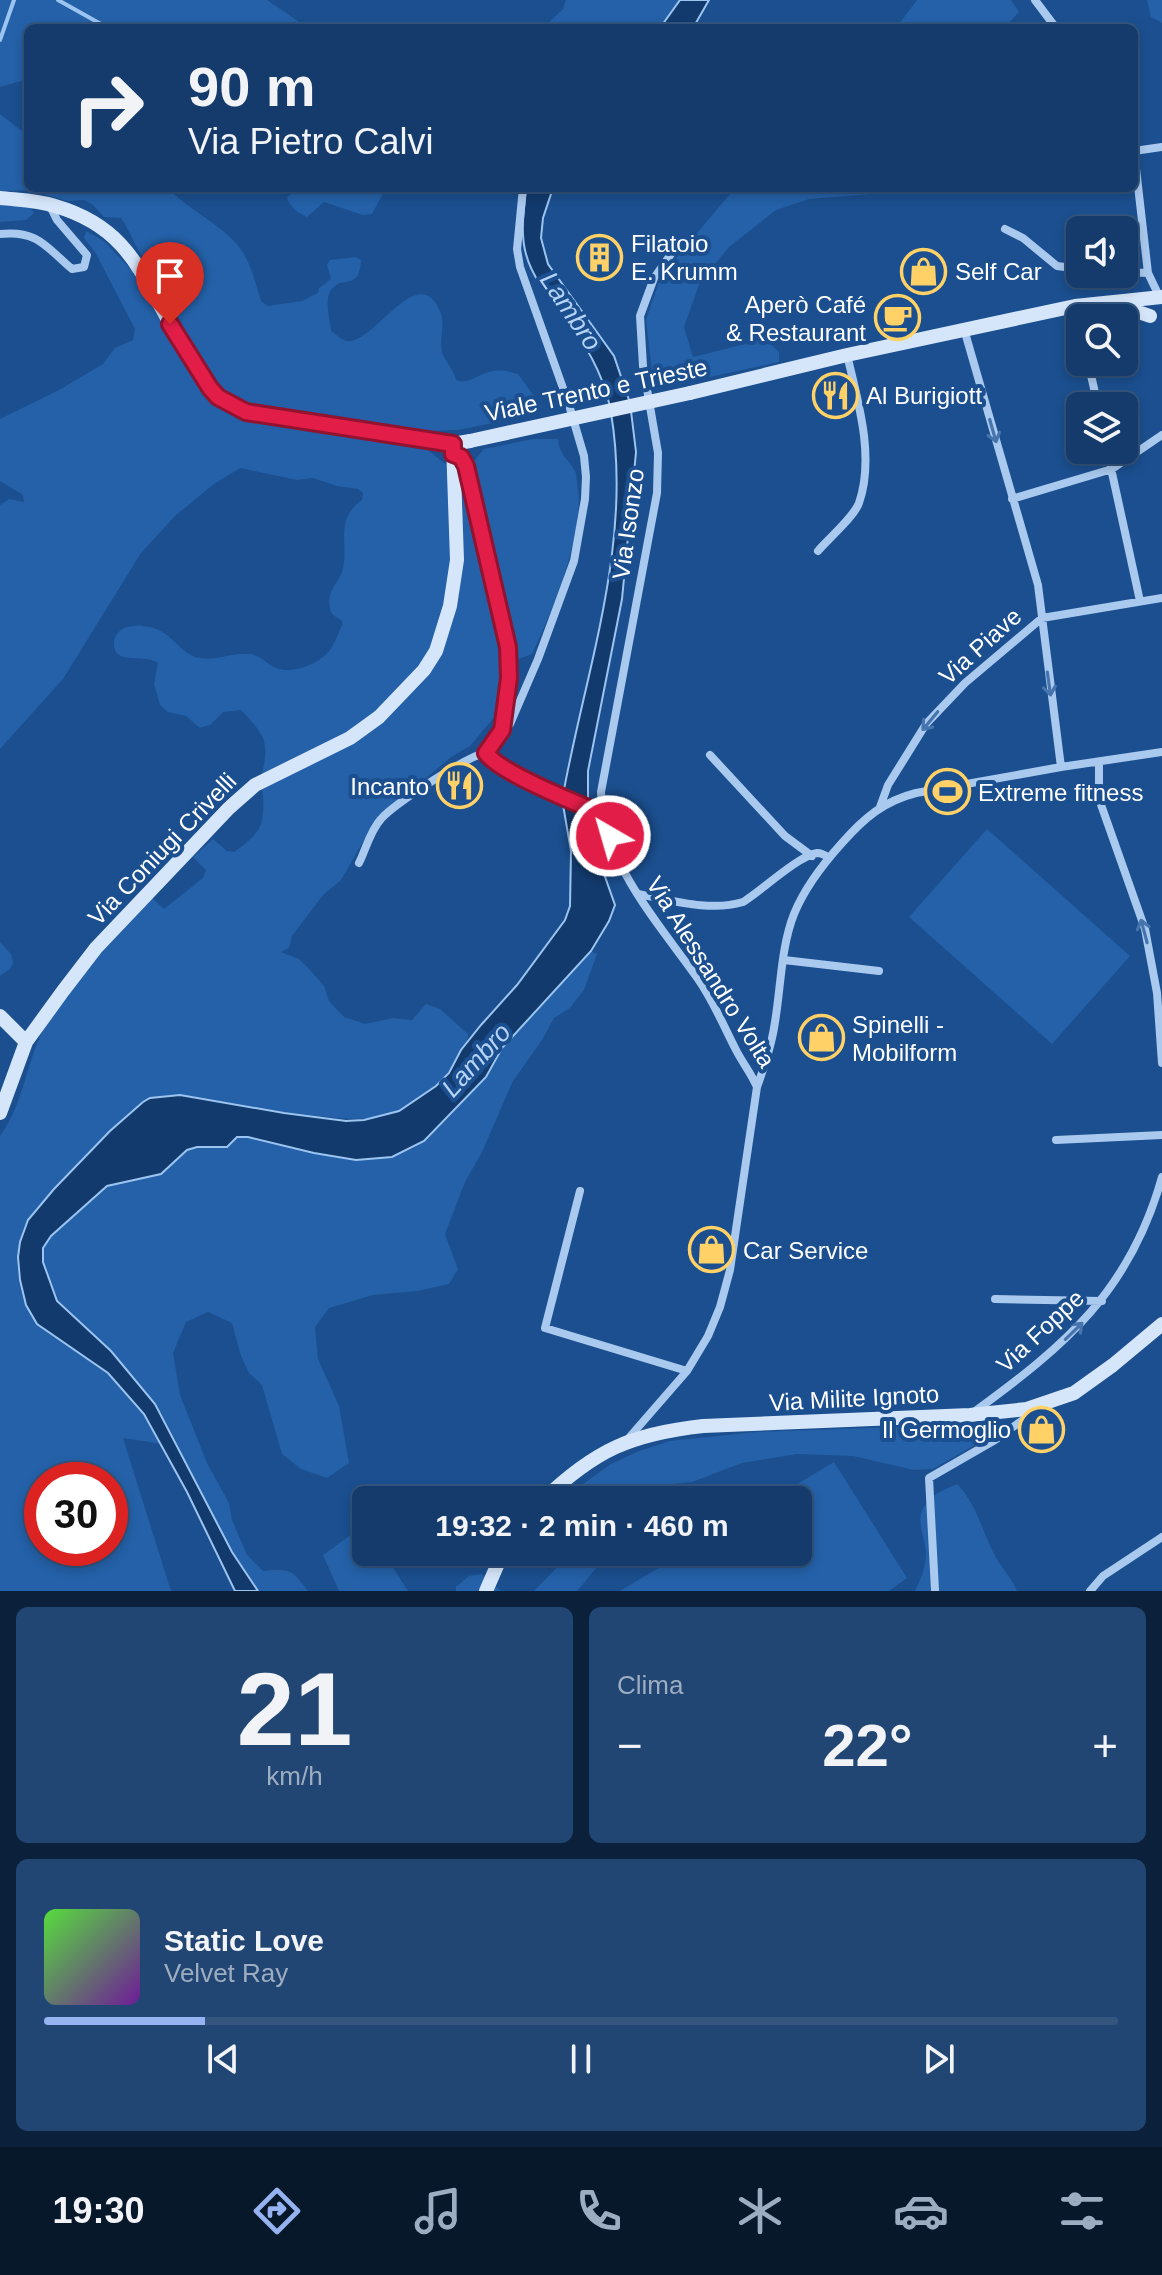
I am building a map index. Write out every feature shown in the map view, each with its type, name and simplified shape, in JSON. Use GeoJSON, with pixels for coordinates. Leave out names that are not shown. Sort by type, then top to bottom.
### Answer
{"type":"FeatureCollection","features":[{"type":"Feature","properties":{"kind":"street"},"geometry":{"type":"LineString","coordinates":[[1035,0],[1053,24]]}},
{"type":"Feature","properties":{"kind":"street"},"geometry":{"type":"LineString","coordinates":[[1138,150],[1162,147]]}},
{"type":"Feature","properties":{"kind":"street"},"geometry":{"type":"LineString","coordinates":[[1138,186],[1148,273],[1157,297]]}},
{"type":"Feature","properties":{"kind":"street"},"geometry":{"type":"LineString","coordinates":[[502,726],[506,728],[510,724],[569,578],[585,499],[584,456],[569,405],[521,273],[517,249],[523,192]]}},
{"type":"Feature","properties":{"kind":"street","name":"Viale Trento e Trieste"},"geometry":{"type":"LineString","coordinates":[[0,198],[49,204],[102,228],[130,253],[149,281],[196,368],[210,388],[228,403],[246,412],[280,419],[453,449],[470,441],[1075,306],[1111,302],[1158,320]]}},
{"type":"Feature","properties":{"kind":"street"},"geometry":{"type":"LineString","coordinates":[[0,234],[24,233],[34,237],[72,269],[84,267],[87,255],[57,220],[49,204]]}},
{"type":"Feature","properties":{"kind":"street"},"geometry":{"type":"LineString","coordinates":[[1005,229],[1023,238],[1057,266],[1066,267]]}},
{"type":"Feature","properties":{"kind":"street","name":"Via Isonzo"},"geometry":{"type":"LineString","coordinates":[[602,814],[601,792],[657,493],[658,453],[643,366],[640,316],[654,278],[676,247]]}},
{"type":"Feature","properties":{"kind":"street"},"geometry":{"type":"LineString","coordinates":[[1138,273],[1148,273]]}},
{"type":"Feature","properties":{"kind":"street"},"geometry":{"type":"LineString","coordinates":[[1111,302],[1157,297]]}},
{"type":"Feature","properties":{"kind":"street"},"geometry":{"type":"LineString","coordinates":[[1157,297],[1147,309],[1158,320]]}},
{"type":"Feature","properties":{"kind":"street"},"geometry":{"type":"LineString","coordinates":[[964,329],[1038,585],[1061,767]]}},
{"type":"Feature","properties":{"kind":"street"},"geometry":{"type":"LineString","coordinates":[[818,551],[858,506],[864,469],[865,443],[847,355]]}},
{"type":"Feature","properties":{"kind":"street"},"geometry":{"type":"LineString","coordinates":[[1012,499],[1112,469],[1162,435]]}},
{"type":"Feature","properties":{"kind":"street"},"geometry":{"type":"LineString","coordinates":[[359,863],[381,818],[426,785],[470,758],[486,753],[502,726],[509,678],[508,647],[466,466],[453,449]]}},
{"type":"Feature","properties":{"kind":"street","name":"Via Coniugi Crivelli"},"geometry":{"type":"LineString","coordinates":[[0,1113],[26,1042],[96,948],[236,801],[255,785],[350,738],[379,717],[424,670],[436,651],[450,606],[457,560],[453,449]]}},
{"type":"Feature","properties":{"kind":"street"},"geometry":{"type":"LineString","coordinates":[[1111,464],[1140,601]]}},
{"type":"Feature","properties":{"kind":"street","name":"Via Piave"},"geometry":{"type":"LineString","coordinates":[[880,807],[888,785],[926,724],[965,683],[1042,618],[1162,598]]}},
{"type":"Feature","properties":{"kind":"street","name":"Via Alessandro Volta"},"geometry":{"type":"LineString","coordinates":[[757,1087],[775,1025],[794,915],[805,891],[829,858],[880,807],[916,793],[1162,752]]}},
{"type":"Feature","properties":{"kind":"street"},"geometry":{"type":"LineString","coordinates":[[486,753],[503,767],[602,814]]}},
{"type":"Feature","properties":{"kind":"street"},"geometry":{"type":"LineString","coordinates":[[710,755],[785,836],[812,856]]}},
{"type":"Feature","properties":{"kind":"street"},"geometry":{"type":"LineString","coordinates":[[1099,762],[1099,799],[1147,942],[1157,993],[1162,1063]]}},
{"type":"Feature","properties":{"kind":"street","name":"Via Alessandro Volta"},"geometry":{"type":"LineString","coordinates":[[602,814],[618,858],[638,894],[718,1010],[757,1087]]}},
{"type":"Feature","properties":{"kind":"street"},"geometry":{"type":"LineString","coordinates":[[638,894],[709,905],[735,904],[743,902],[812,856],[820,853],[829,858]]}},
{"type":"Feature","properties":{"kind":"street"},"geometry":{"type":"LineString","coordinates":[[784,960],[879,971]]}},
{"type":"Feature","properties":{"kind":"street"},"geometry":{"type":"LineString","coordinates":[[0,1016],[26,1042]]}},
{"type":"Feature","properties":{"kind":"street"},"geometry":{"type":"LineString","coordinates":[[627,1440],[687,1371],[708,1336],[720,1307],[730,1270],[757,1087]]}},
{"type":"Feature","properties":{"kind":"street"},"geometry":{"type":"LineString","coordinates":[[1056,1140],[1162,1135]]}},
{"type":"Feature","properties":{"kind":"street","name":"Via Foppe"},"geometry":{"type":"LineString","coordinates":[[970,1415],[1061,1344],[1102,1301],[1135,1247],[1162,1177]]}},
{"type":"Feature","properties":{"kind":"street"},"geometry":{"type":"LineString","coordinates":[[580,1191],[545,1328],[687,1371]]}},
{"type":"Feature","properties":{"kind":"street"},"geometry":{"type":"LineString","coordinates":[[995,1299],[1102,1301]]}},
{"type":"Feature","properties":{"kind":"street","name":"Via Milite Ignoto"},"geometry":{"type":"LineString","coordinates":[[560,1486],[587,1463],[627,1440],[661,1432],[703,1426],[970,1415],[1046,1404],[1085,1386],[1162,1324]]}},
{"type":"Feature","properties":{"kind":"street"},"geometry":{"type":"LineString","coordinates":[[935,1590],[929,1478],[995,1440],[1046,1404]]}},
{"type":"Feature","properties":{"kind":"street"},"geometry":{"type":"LineString","coordinates":[[1090,1591],[1103,1576],[1162,1537]]}},
{"type":"Feature","properties":{"kind":"street"},"geometry":{"type":"LineString","coordinates":[[486,1591],[497,1566]]}},
{"type":"Feature","properties":{"kind":"shaded area"},"geometry":{"type":"Polygon","coordinates":[[[0,0],[267,0],[302,24],[24,24],[24,80],[0,87],[0,0]]]}},
{"type":"Feature","properties":{"kind":"shaded area"},"geometry":{"type":"Polygon","coordinates":[[[566,0],[680,0],[663,24],[547,24],[563,9],[566,0]]]}},
{"type":"Feature","properties":{"kind":"shaded area"},"geometry":{"type":"Polygon","coordinates":[[[917,0],[1011,0],[1019,12],[1008,24],[899,24],[917,0]]]}},
{"type":"Feature","properties":{"kind":"shaded area"},"geometry":{"type":"Polygon","coordinates":[[[1147,0],[1162,0],[1162,23],[1151,17],[1147,0]]]}},
{"type":"Feature","properties":{"kind":"shaded area"},"geometry":{"type":"Polygon","coordinates":[[[0,114],[24,133],[24,190],[0,191],[0,114]]]}},
{"type":"Feature","properties":{"kind":"shaded area"},"geometry":{"type":"Polygon","coordinates":[[[37,192],[173,192],[237,244],[249,265],[261,301],[268,306],[302,301],[318,293],[319,288],[331,279],[327,265],[330,260],[355,257],[361,260],[357,276],[336,285],[329,294],[331,331],[347,341],[358,339],[396,307],[421,294],[432,299],[441,314],[442,352],[456,380],[468,380],[496,371],[518,374],[542,407],[534,414],[458,430],[423,431],[278,412],[235,399],[225,392],[205,366],[168,299],[176,289],[176,275],[159,273],[152,268],[141,255],[121,218],[104,217],[84,200],[67,201],[37,192]]]}},
{"type":"Feature","properties":{"kind":"shaded area"},"geometry":{"type":"Polygon","coordinates":[[[294,192],[384,192],[372,214],[363,215],[324,202],[307,217],[294,209],[287,197],[294,192]]]}},
{"type":"Feature","properties":{"kind":"shaded area"},"geometry":{"type":"Polygon","coordinates":[[[732,192],[886,192],[809,199],[776,210],[729,247],[700,282],[684,327],[693,357],[765,339],[779,352],[779,362],[654,389],[646,320],[661,276],[732,192]]]}},
{"type":"Feature","properties":{"kind":"shaded area"},"geometry":{"type":"Polygon","coordinates":[[[0,205],[29,206],[34,213],[26,220],[0,222],[0,205]]]}},
{"type":"Feature","properties":{"kind":"shaded area"},"geometry":{"type":"Polygon","coordinates":[[[86,231],[104,241],[137,276],[198,384],[209,395],[246,418],[403,442],[424,447],[444,463],[463,466],[474,461],[484,449],[533,439],[558,439],[562,453],[575,471],[579,507],[565,573],[532,654],[500,666],[497,714],[470,746],[451,757],[408,793],[364,840],[341,880],[323,895],[292,936],[289,948],[281,952],[299,959],[310,970],[324,986],[329,1001],[344,1017],[365,1024],[393,1018],[412,1020],[426,1004],[440,1009],[468,1034],[462,1051],[450,1071],[426,1095],[410,1106],[377,1117],[323,1116],[180,1096],[153,1098],[128,1116],[88,1154],[36,1210],[24,1228],[19,1248],[18,1269],[23,1297],[30,1311],[48,1332],[95,1363],[123,1388],[162,1444],[123,1438],[171,1591],[0,1591],[0,1136],[15,1109],[48,1021],[95,956],[148,894],[164,909],[203,878],[206,870],[193,857],[213,839],[227,851],[234,852],[249,840],[259,829],[263,806],[260,781],[265,756],[264,740],[241,710],[223,712],[210,725],[200,728],[186,716],[168,712],[160,705],[154,684],[158,663],[124,657],[115,650],[114,642],[122,629],[141,626],[161,631],[186,652],[200,658],[249,654],[282,670],[301,668],[318,660],[329,651],[342,625],[342,621],[331,613],[329,597],[344,563],[345,525],[353,508],[362,500],[363,493],[313,478],[297,480],[240,468],[214,484],[175,516],[141,553],[63,679],[0,749],[0,505],[9,499],[24,502],[23,495],[0,481],[0,419],[103,364],[115,348],[133,340],[135,329],[95,252],[84,238],[86,231]]]}},
{"type":"Feature","properties":{"kind":"shaded area"},"geometry":{"type":"Polygon","coordinates":[[[987,829],[1130,956],[1052,1044],[909,917],[987,829]]]}},
{"type":"Feature","properties":{"kind":"shaded area"},"geometry":{"type":"Polygon","coordinates":[[[0,942],[11,954],[13,963],[0,976],[0,942]]]}},
{"type":"Feature","properties":{"kind":"shaded area"},"geometry":{"type":"Polygon","coordinates":[[[591,951],[597,954],[584,990],[570,1008],[554,1018],[513,1081],[482,1152],[465,1182],[445,1234],[458,1269],[449,1284],[373,1295],[329,1308],[315,1327],[318,1359],[339,1406],[349,1463],[327,1478],[301,1469],[282,1454],[262,1385],[249,1373],[232,1323],[208,1312],[186,1322],[173,1353],[180,1395],[207,1463],[229,1503],[232,1520],[247,1555],[263,1571],[290,1572],[308,1591],[258,1591],[232,1552],[155,1404],[111,1351],[57,1301],[43,1262],[43,1248],[51,1236],[107,1186],[161,1174],[187,1150],[197,1147],[227,1147],[237,1137],[248,1137],[356,1160],[392,1157],[414,1148],[486,1077],[502,1048],[591,951]]]}},
{"type":"Feature","properties":{"kind":"shaded area"},"geometry":{"type":"Polygon","coordinates":[[[986,1424],[991,1430],[987,1438],[933,1469],[914,1470],[853,1456],[797,1454],[742,1463],[692,1482],[661,1486],[583,1484],[611,1464],[670,1441],[756,1432],[986,1424]]]}},
{"type":"Feature","properties":{"kind":"shaded area"},"geometry":{"type":"Polygon","coordinates":[[[834,1462],[907,1578],[889,1591],[620,1591],[662,1566],[812,1566],[812,1486],[794,1486],[834,1462]]]}},
{"type":"Feature","properties":{"kind":"shaded area"},"geometry":{"type":"Polygon","coordinates":[[[957,1484],[970,1501],[996,1558],[1017,1591],[915,1591],[926,1555],[920,1523],[922,1511],[931,1498],[957,1484]]]}},
{"type":"Feature","properties":{"kind":"shaded area"},"geometry":{"type":"Polygon","coordinates":[[[352,1534],[352,1566],[392,1566],[408,1591],[339,1591],[323,1555],[352,1534]]]}},
{"type":"Feature","properties":{"kind":"shaded area"},"geometry":{"type":"Polygon","coordinates":[[[558,1566],[598,1566],[577,1591],[534,1591],[558,1566]]]}},
{"type":"Feature","properties":{"kind":"shaded area"},"geometry":{"type":"Polygon","coordinates":[[[482,1574],[501,1591],[456,1591],[456,1587],[469,1576],[482,1574]]]}},
{"type":"Feature","properties":{"kind":"water"},"geometry":{"type":"Polygon","coordinates":[[[680,0],[709,0],[695,24],[663,24],[680,0]]]}},
{"type":"Feature","properties":{"kind":"water","name":"Lambro"},"geometry":{"type":"Polygon","coordinates":[[[526,192],[552,192],[543,218],[541,238],[548,264],[614,356],[630,403],[636,452],[622,599],[588,771],[588,805],[563,795],[612,558],[616,462],[611,413],[601,378],[590,356],[529,264],[523,229],[526,192]]]}},
{"type":"Feature","properties":{"kind":"water","name":"Lambro"},"geometry":{"type":"Polygon","coordinates":[[[562,799],[591,810],[603,871],[615,905],[609,921],[591,951],[502,1048],[486,1077],[424,1141],[392,1157],[356,1160],[248,1137],[237,1137],[227,1147],[197,1147],[187,1150],[161,1174],[107,1186],[51,1236],[43,1248],[43,1262],[57,1301],[111,1351],[155,1404],[232,1552],[258,1591],[235,1591],[187,1492],[144,1414],[108,1373],[37,1324],[26,1305],[18,1257],[28,1220],[110,1131],[150,1098],[180,1095],[346,1121],[399,1111],[436,1086],[565,920],[570,906],[571,851],[562,799]]]}},
{"type":"Feature","properties":{"kind":"waterway"},"geometry":{"type":"LineString","coordinates":[[0,40],[14,0]]}},
{"type":"Feature","properties":{"kind":"waterway"},"geometry":{"type":"LineString","coordinates":[[58,0],[101,24]]}},
{"type":"Feature","properties":{"kind":"place","name":"Filatoio E. Krumm"},"geometry":{"type":"Point","coordinates":[600,257]}},
{"type":"Feature","properties":{"kind":"place","name":"Self Car"},"geometry":{"type":"Point","coordinates":[924,271]}},
{"type":"Feature","properties":{"kind":"place","name":"Aperò Café & Restaurant"},"geometry":{"type":"Point","coordinates":[897,318]}},
{"type":"Feature","properties":{"kind":"place","name":"Al Burigiott"},"geometry":{"type":"Point","coordinates":[835,395]}},
{"type":"Feature","properties":{"kind":"place","name":"Incanto"},"geometry":{"type":"Point","coordinates":[460,786]}},
{"type":"Feature","properties":{"kind":"place","name":"Extreme fitness"},"geometry":{"type":"Point","coordinates":[947,792]}},
{"type":"Feature","properties":{"kind":"place","name":"Spinelli - Mobilform"},"geometry":{"type":"Point","coordinates":[821,1038]}},
{"type":"Feature","properties":{"kind":"place","name":"Car Service"},"geometry":{"type":"Point","coordinates":[712,1250]}},
{"type":"Feature","properties":{"kind":"place","name":"Il Germoglio"},"geometry":{"type":"Point","coordinates":[1042,1429]}},
{"type":"Feature","properties":{"kind":"route"},"geometry":{"type":"LineString","coordinates":[[170,324],[210,388],[218,397],[246,412],[453,444],[453,454],[461,457],[466,466],[508,647],[509,678],[502,730],[486,753],[491,760],[532,782],[602,814],[610,836]]}}]}
